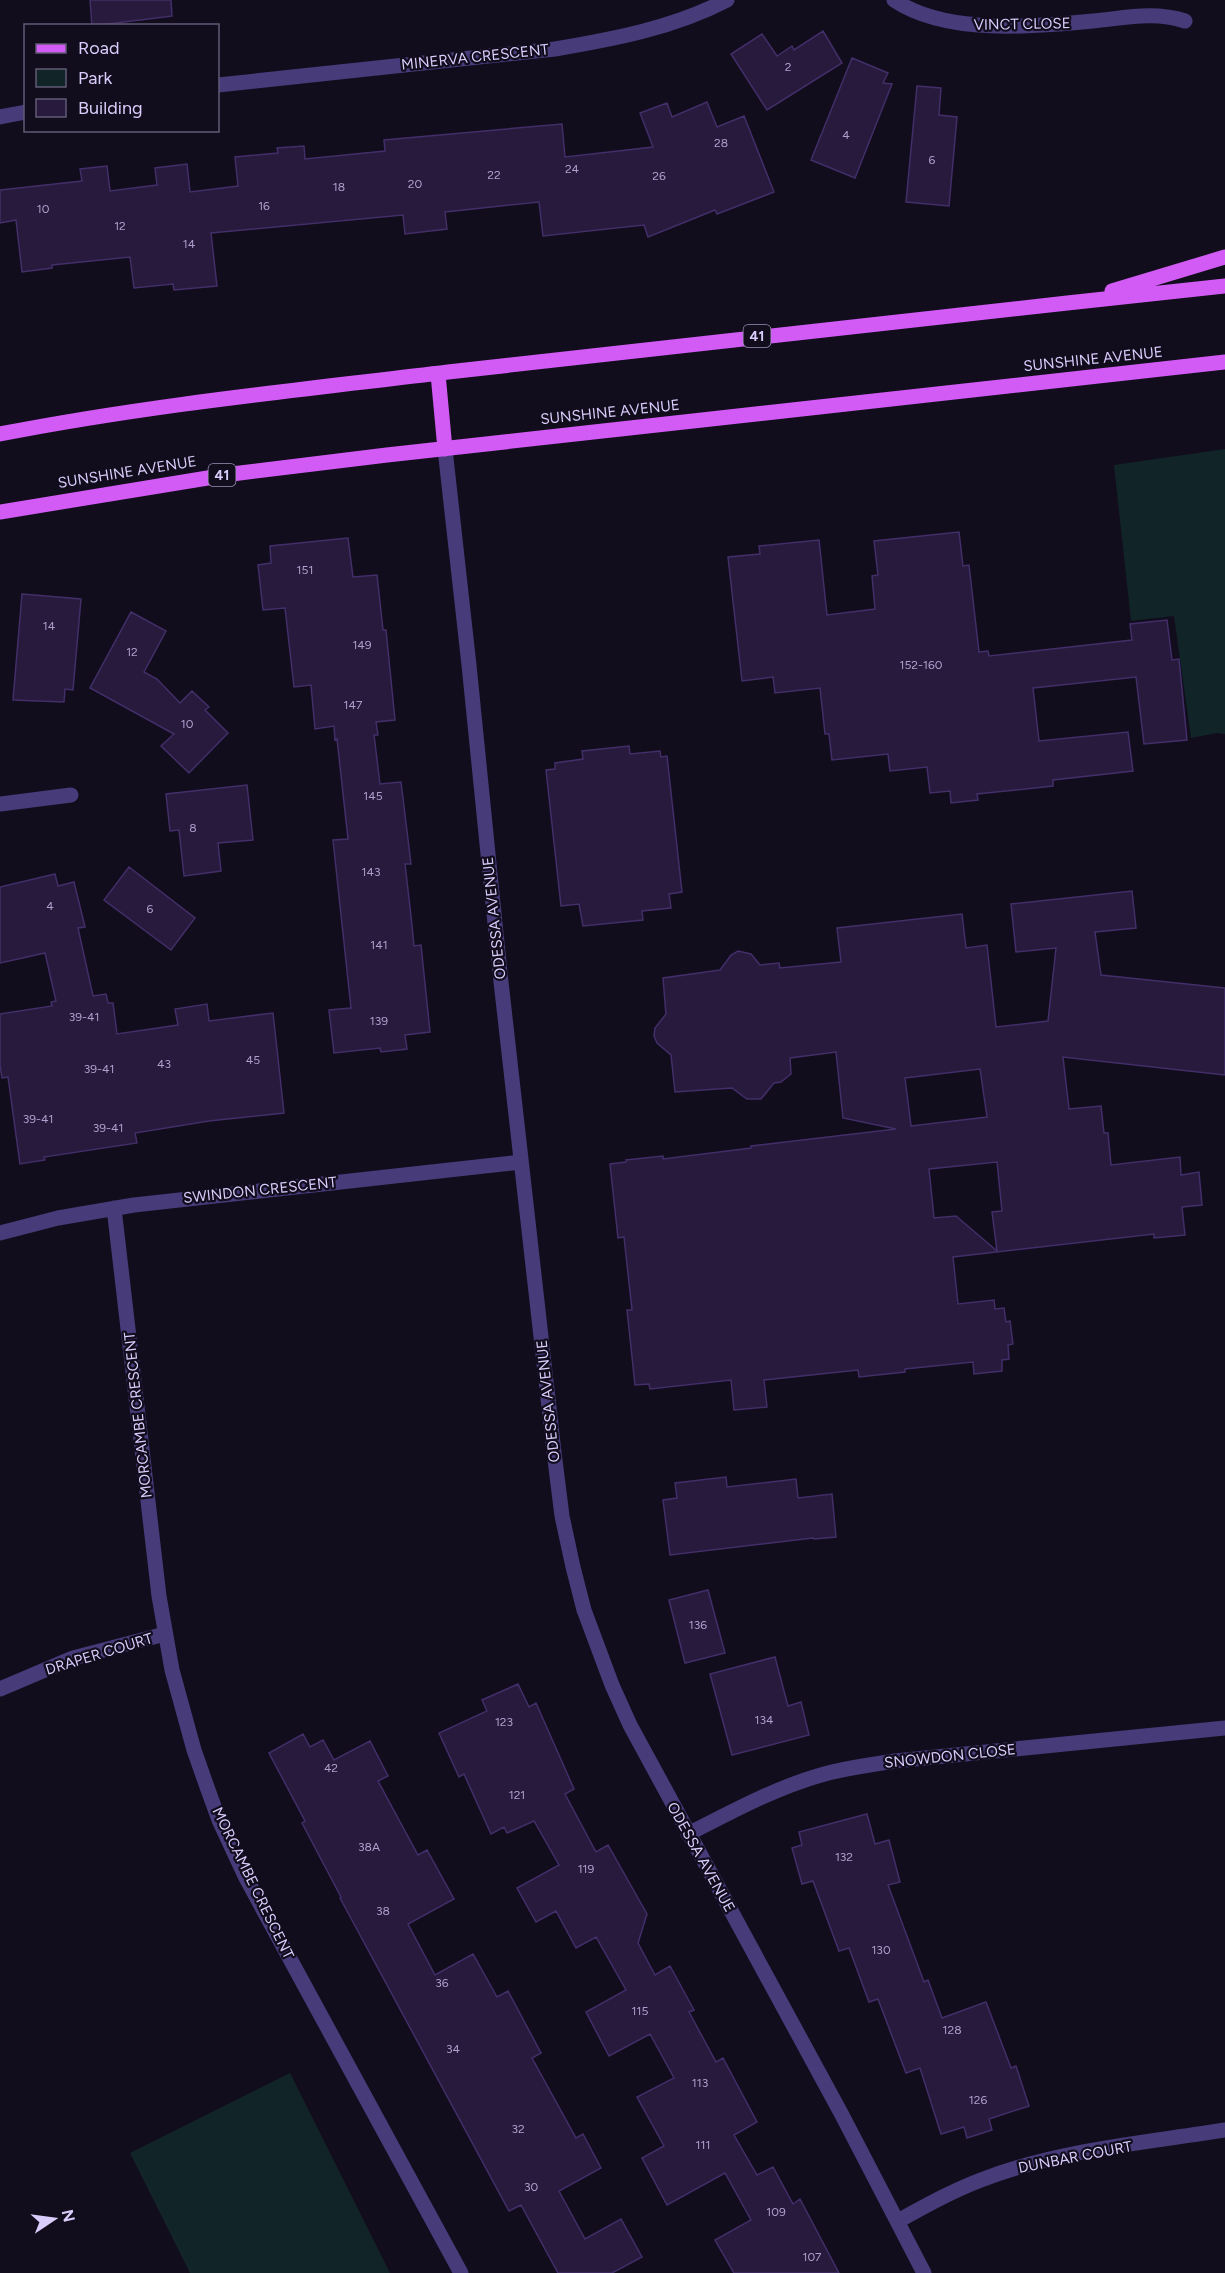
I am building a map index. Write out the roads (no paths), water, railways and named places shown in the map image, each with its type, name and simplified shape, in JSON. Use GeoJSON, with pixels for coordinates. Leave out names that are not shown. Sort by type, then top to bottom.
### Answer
{"type":"FeatureCollection","features":[{"type":"Feature","properties":{"kind":"main road"},"geometry":{"type":"LineString","coordinates":[[1077,302],[1225,257]]}},
{"type":"Feature","properties":{"kind":"main road","name":"41"},"geometry":{"type":"LineString","coordinates":[[0,435],[59,423],[166,407],[681,344],[1225,286]]}},
{"type":"Feature","properties":{"kind":"main road","name":"SUNSHINE AVENUE"},"geometry":{"type":"LineString","coordinates":[[0,512],[232,474],[1225,362]]}},
{"type":"Feature","properties":{"kind":"main road"},"geometry":{"type":"LineString","coordinates":[[438,374],[445,449]]}},
{"type":"Feature","properties":{"kind":"main road"},"geometry":{"type":"LineString","coordinates":[[0,506],[39,504]]}},
{"type":"Feature","properties":{"kind":"street","name":"MINERVA CRESCENT"},"geometry":{"type":"LineString","coordinates":[[219,85],[600,42],[675,22],[727,0]]}},
{"type":"Feature","properties":{"kind":"street","name":"VINCT CLOSE"},"geometry":{"type":"LineString","coordinates":[[894,0],[906,8],[963,25],[1049,26],[1156,7],[1185,21]]}},
{"type":"Feature","properties":{"kind":"street"},"geometry":{"type":"LineString","coordinates":[[0,117],[24,112]]}},
{"type":"Feature","properties":{"kind":"street","name":"ODESSA AVENUE"},"geometry":{"type":"LineString","coordinates":[[445,449],[555,1459],[562,1516],[573,1567],[598,1651],[630,1725],[924,2273]]}},
{"type":"Feature","properties":{"kind":"street"},"geometry":{"type":"LineString","coordinates":[[0,804],[72,795]]}},
{"type":"Feature","properties":{"kind":"street","name":"SWINDON CRESCENT"},"geometry":{"type":"LineString","coordinates":[[0,1233],[58,1218],[156,1202],[522,1162]]}},
{"type":"Feature","properties":{"kind":"street","name":"MORCAMBE CRESCENT"},"geometry":{"type":"LineString","coordinates":[[114,1208],[159,1596],[172,1670],[194,1750],[231,1846],[261,1906],[461,2273]]}},
{"type":"Feature","properties":{"kind":"street","name":"DRAPER COURT"},"geometry":{"type":"LineString","coordinates":[[0,1689],[73,1658],[165,1634]]}},
{"type":"Feature","properties":{"kind":"street","name":"SNOWDON CLOSE"},"geometry":{"type":"LineString","coordinates":[[688,1833],[787,1787],[822,1775],[858,1767],[895,1761],[1225,1728]]}},
{"type":"Feature","properties":{"kind":"street","name":"DUNBAR COURT"},"geometry":{"type":"LineString","coordinates":[[898,2221],[944,2196],[1016,2168],[1056,2157],[1225,2130]]}}]}
